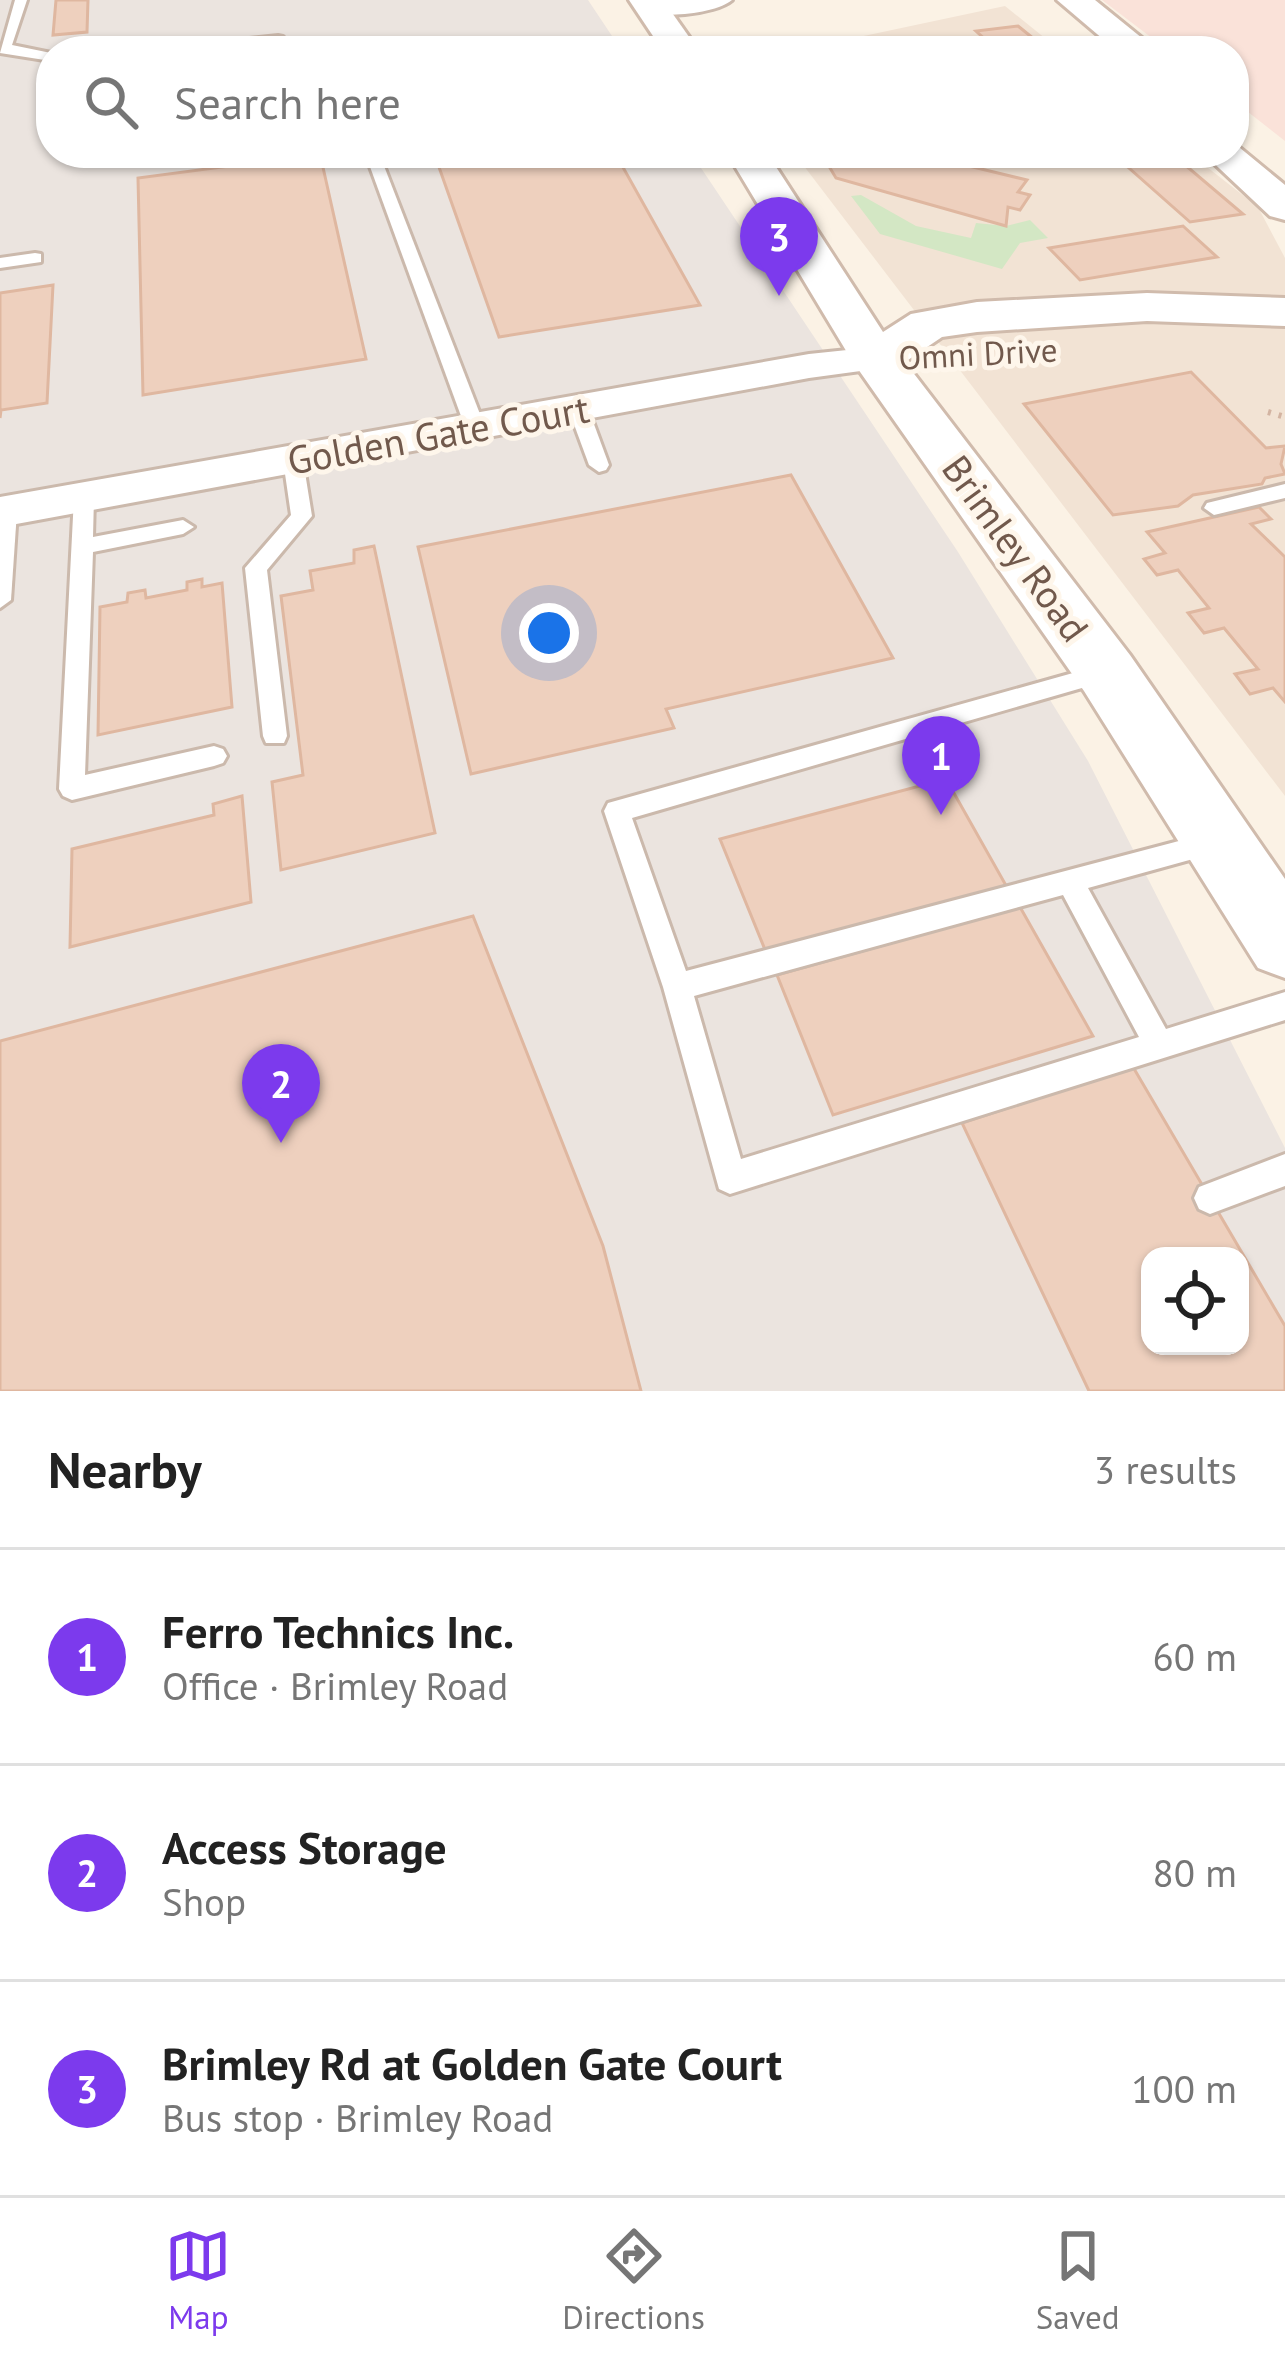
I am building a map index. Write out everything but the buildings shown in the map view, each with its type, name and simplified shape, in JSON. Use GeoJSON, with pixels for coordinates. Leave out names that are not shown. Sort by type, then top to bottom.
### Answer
{"type":"FeatureCollection","features":[{"type":"Feature","properties":{"kind":"street"},"geometry":{"type":"LineString","coordinates":[[648,4],[719,0]]}},
{"type":"Feature","properties":{"kind":"street"},"geometry":{"type":"LineString","coordinates":[[648,4],[670,36]]}},
{"type":"Feature","properties":{"kind":"street"},"geometry":{"type":"LineString","coordinates":[[1059,6],[1082,36]]}},
{"type":"Feature","properties":{"kind":"street"},"geometry":{"type":"LineString","coordinates":[[1059,6],[1113,36]]}},
{"type":"Feature","properties":{"kind":"street"},"geometry":{"type":"LineString","coordinates":[[1249,144],[1282,190]]}},
{"type":"Feature","properties":{"kind":"street","name":"Brimley Road"},"geometry":{"type":"LineString","coordinates":[[756,168],[876,359],[1107,673],[1285,943]]}},
{"type":"Feature","properties":{"kind":"street"},"geometry":{"type":"LineString","coordinates":[[1247,168],[1282,190]]}},
{"type":"Feature","properties":{"kind":"street","name":"Omni Drive"},"geometry":{"type":"LineString","coordinates":[[876,359],[928,324],[977,317],[1147,307],[1285,312]]}},
{"type":"Feature","properties":{"kind":"street","name":"Omni Drive"},"geometry":{"type":"LineString","coordinates":[[876,359],[956,361],[1102,345],[1285,349]]}},
{"type":"Feature","properties":{"kind":"street","name":"Golden Gate Court"},"geometry":{"type":"LineString","coordinates":[[3,511],[809,366],[876,359]]}},
{"type":"Feature","properties":{"kind":"lane"},"geometry":{"type":"LineString","coordinates":[[21,0],[3,49],[36,54]]}},
{"type":"Feature","properties":{"kind":"lane"},"geometry":{"type":"LineString","coordinates":[[378,168],[475,427]]}},
{"type":"Feature","properties":{"kind":"lane"},"geometry":{"type":"LineString","coordinates":[[0,263],[35,258]]}},
{"type":"Feature","properties":{"kind":"lane"},"geometry":{"type":"LineString","coordinates":[[578,408],[599,465]]}},
{"type":"Feature","properties":{"kind":"lane"},"geometry":{"type":"LineString","coordinates":[[275,736],[256,568],[302,516],[292,460]]}},
{"type":"Feature","properties":{"kind":"lane"},"geometry":{"type":"LineString","coordinates":[[1214,508],[1285,491]]}},
{"type":"Feature","properties":{"kind":"lane"},"geometry":{"type":"LineString","coordinates":[[84,497],[72,789],[214,756]]}},
{"type":"Feature","properties":{"kind":"lane"},"geometry":{"type":"LineString","coordinates":[[0,600],[3,511]]}},
{"type":"Feature","properties":{"kind":"lane"},"geometry":{"type":"LineString","coordinates":[[82,547],[183,527]]}},
{"type":"Feature","properties":{"kind":"lane"},"geometry":{"type":"LineString","coordinates":[[1107,673],[617,811],[676,987],[730,1178],[1285,1006]]}},
{"type":"Feature","properties":{"kind":"lane"},"geometry":{"type":"LineString","coordinates":[[676,987],[1220,842]]}},
{"type":"Feature","properties":{"kind":"lane"},"geometry":{"type":"LineString","coordinates":[[1069,880],[1158,1043]]}},
{"type":"Feature","properties":{"kind":"lane"},"geometry":{"type":"LineString","coordinates":[[1210,1198],[1285,1170]]}},
{"type":"Feature","properties":{"kind":"path"},"geometry":{"type":"LineString","coordinates":[[1268,412],[1285,417]]}},
{"type":"Feature","properties":{"kind":"shaded area"},"geometry":{"type":"Polygon","coordinates":[[[0,0],[588,0],[612,36],[36,36],[36,168],[701,168],[958,552],[1088,761],[1285,1148],[1285,1391],[0,1391],[0,0]]]}},
{"type":"Feature","properties":{"kind":"shaded area"},"geometry":{"type":"Polygon","coordinates":[[[1102,0],[1285,0],[1285,141],[1249,113],[1249,36],[1149,36],[1102,0]]]}},
{"type":"Feature","properties":{"kind":"shaded area"},"geometry":{"type":"Polygon","coordinates":[[[1005,6],[1042,36],[864,36],[1005,6]]]}},
{"type":"Feature","properties":{"kind":"shaded area"},"geometry":{"type":"Polygon","coordinates":[[[805,168],[1208,168],[1258,207],[1285,258],[1285,796],[805,168]]]}},
{"type":"Feature","properties":{"kind":"green space"},"geometry":{"type":"Polygon","coordinates":[[[861,195],[916,226],[971,238],[976,223],[1006,226],[1030,220],[1048,238],[1020,243],[1002,269],[880,234],[851,196],[861,195]]]}},
{"type":"Feature","properties":{"kind":"place","name":"Brimley Rd at Golden Gate Court"},"geometry":{"type":"Point","coordinates":[779,296]}},
{"type":"Feature","properties":{"kind":"place","name":"Ferro Technics Inc."},"geometry":{"type":"Point","coordinates":[941,815]}},
{"type":"Feature","properties":{"kind":"place","name":"Access Storage"},"geometry":{"type":"Point","coordinates":[281,1143]}}]}
